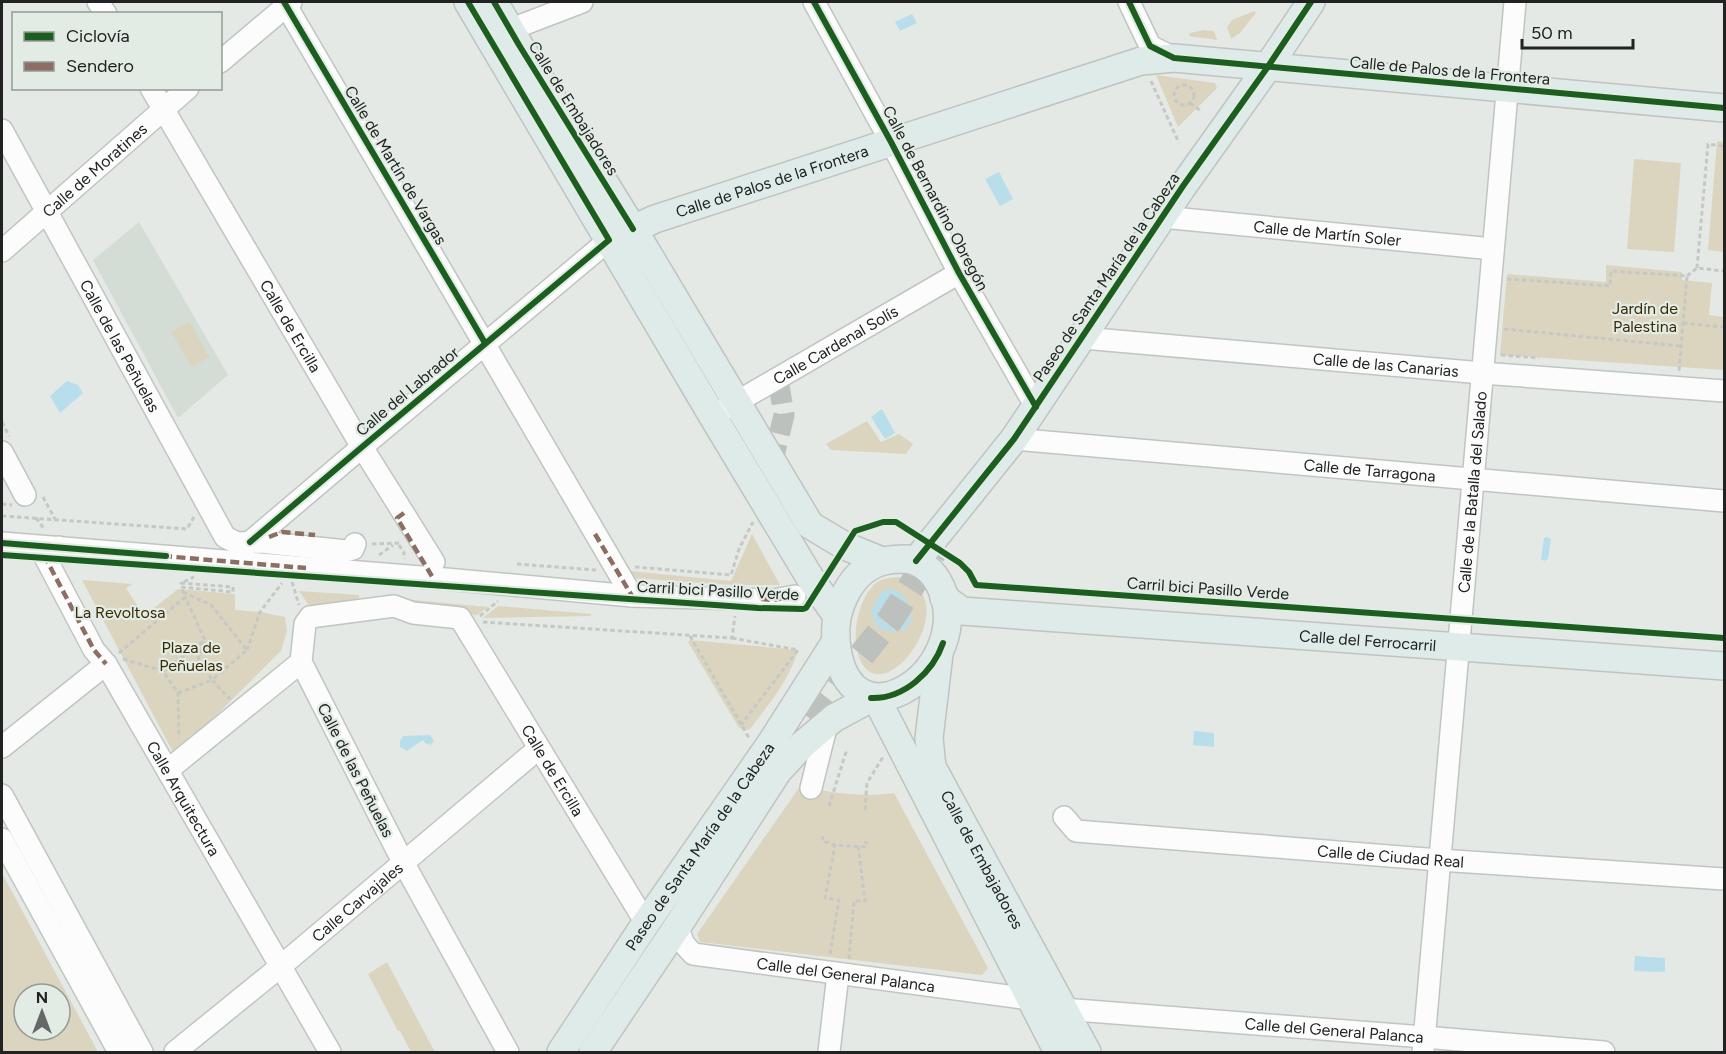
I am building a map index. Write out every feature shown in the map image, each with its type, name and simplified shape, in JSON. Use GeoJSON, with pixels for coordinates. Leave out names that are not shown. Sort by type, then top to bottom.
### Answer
{"type":"FeatureCollection","features":[{"type":"Feature","properties":{"kind":"main road","name":"Calle de Embajadores"},"geometry":{"type":"LineString","coordinates":[[468,2],[497,29],[621,234],[737,403],[810,525],[845,546],[882,561]]}},
{"type":"Feature","properties":{"kind":"main road","name":"Calle de Embajadores"},"geometry":{"type":"LineString","coordinates":[[494,2],[497,29]]}},
{"type":"Feature","properties":{"kind":"main road","name":"Paseo de Santa María de la Cabeza"},"geometry":{"type":"LineString","coordinates":[[916,561],[1014,440],[1162,217],[1311,2]]}},
{"type":"Feature","properties":{"kind":"main road","name":"Calle de Palos de la Frontera"},"geometry":{"type":"LineString","coordinates":[[621,234],[655,219],[1141,61],[1174,58],[1725,108]]}},
{"type":"Feature","properties":{"kind":"main road","name":"Calle de Embajadores"},"geometry":{"type":"LineString","coordinates":[[621,234],[712,415],[812,582],[836,629]]}},
{"type":"Feature","properties":{"kind":"main road"},"geometry":{"type":"LineString","coordinates":[[907,559],[916,561],[933,573],[944,598],[947,619],[941,648],[926,673],[909,686],[892,695],[873,698],[852,687],[840,665],[836,629],[847,590],[866,569],[882,561],[907,559]]}},
{"type":"Feature","properties":{"kind":"main road","name":"Calle del Ferrocarril"},"geometry":{"type":"LineString","coordinates":[[944,598],[962,611],[1725,666]]}},
{"type":"Feature","properties":{"kind":"main road","name":"Calle del Ferrocarril"},"geometry":{"type":"LineString","coordinates":[[941,648],[968,627],[1012,615]]}},
{"type":"Feature","properties":{"kind":"main road","name":"Paseo de Santa María de la Cabeza"},"geometry":{"type":"LineString","coordinates":[[561,1053],[646,923],[771,743],[836,629]]}},
{"type":"Feature","properties":{"kind":"main road","name":"Calle de Embajadores"},"geometry":{"type":"LineString","coordinates":[[941,648],[929,738],[932,767],[1087,1053]]}},
{"type":"Feature","properties":{"kind":"main road","name":"Calle de Embajadores"},"geometry":{"type":"LineString","coordinates":[[873,698],[1058,1053]]}},
{"type":"Feature","properties":{"kind":"main road","name":"Paseo de Santa María de la Cabeza"},"geometry":{"type":"LineString","coordinates":[[593,1053],[778,771],[802,745],[834,718],[873,698]]}},
{"type":"Feature","properties":{"kind":"street"},"geometry":{"type":"LineString","coordinates":[[497,29],[582,2]]}},
{"type":"Feature","properties":{"kind":"street","name":"Calle de Bernardino Obregón"},"geometry":{"type":"LineString","coordinates":[[814,2],[891,142],[959,273],[1036,407]]}},
{"type":"Feature","properties":{"kind":"street"},"geometry":{"type":"LineString","coordinates":[[1129,2],[1150,46],[1174,58]]}},
{"type":"Feature","properties":{"kind":"street","name":"Calle de la Batalla del Salado"},"geometry":{"type":"LineString","coordinates":[[1424,1045],[1515,2]]}},
{"type":"Feature","properties":{"kind":"street"},"geometry":{"type":"LineString","coordinates":[[222,60],[287,3]]}},
{"type":"Feature","properties":{"kind":"street","name":"Calle de Martín de Vargas"},"geometry":{"type":"LineString","coordinates":[[287,3],[632,596]]}},
{"type":"Feature","properties":{"kind":"street","name":"Calle de Ercilla"},"geometry":{"type":"LineString","coordinates":[[152,90],[362,447],[404,513],[397,518],[434,570]]}},
{"type":"Feature","properties":{"kind":"street","name":"Calle de Moratines"},"geometry":{"type":"LineString","coordinates":[[2,251],[187,90]]}},
{"type":"Feature","properties":{"kind":"street","name":"Calle de las Peñuelas"},"geometry":{"type":"LineString","coordinates":[[2,130],[225,537],[237,543],[260,540]]}},
{"type":"Feature","properties":{"kind":"street","name":"Calle de Martín Soler"},"geometry":{"type":"LineString","coordinates":[[1162,217],[1493,249]]}},
{"type":"Feature","properties":{"kind":"street","name":"Calle del Labrador"},"geometry":{"type":"LineString","coordinates":[[260,540],[362,447],[485,343],[621,234]]}},
{"type":"Feature","properties":{"kind":"street","name":"Calle Cardenal Solís"},"geometry":{"type":"LineString","coordinates":[[712,415],[737,403],[959,273]]}},
{"type":"Feature","properties":{"kind":"street","name":"Calle de las Canarias"},"geometry":{"type":"LineString","coordinates":[[1083,338],[1482,373],[1725,391]]}},
{"type":"Feature","properties":{"kind":"street","name":"Calle de Tarragona"},"geometry":{"type":"LineString","coordinates":[[1014,440],[1725,501]]}},
{"type":"Feature","properties":{"kind":"street"},"geometry":{"type":"LineString","coordinates":[[2,452],[18,500]]}},
{"type":"Feature","properties":{"kind":"street"},"geometry":{"type":"LineString","coordinates":[[260,540],[282,532],[315,535]]}},
{"type":"Feature","properties":{"kind":"street"},"geometry":{"type":"LineString","coordinates":[[260,540],[346,551],[353,549],[355,544]]}},
{"type":"Feature","properties":{"kind":"street"},"geometry":{"type":"LineString","coordinates":[[2,543],[290,570],[434,570],[632,596],[773,600],[795,596]]}},
{"type":"Feature","properties":{"kind":"street","name":"Calle Arquitectura"},"geometry":{"type":"LineString","coordinates":[[59,547],[45,557],[94,650],[110,660],[174,765],[330,1053]]}},
{"type":"Feature","properties":{"kind":"street"},"geometry":{"type":"LineString","coordinates":[[174,765],[301,662],[305,624],[310,617],[394,606],[413,612],[467,620]]}},
{"type":"Feature","properties":{"kind":"street","name":"Calle de Ercilla"},"geometry":{"type":"LineString","coordinates":[[467,620],[538,749],[646,923]]}},
{"type":"Feature","properties":{"kind":"street"},"geometry":{"type":"LineString","coordinates":[[2,747],[110,660]]}},
{"type":"Feature","properties":{"kind":"street","name":"Calle de las Peñuelas"},"geometry":{"type":"LineString","coordinates":[[301,662],[403,862],[508,1053]]}},
{"type":"Feature","properties":{"kind":"street"},"geometry":{"type":"LineString","coordinates":[[811,788],[827,724]]}},
{"type":"Feature","properties":{"kind":"street","name":"Calle Carvajales"},"geometry":{"type":"LineString","coordinates":[[175,1053],[538,749]]}},
{"type":"Feature","properties":{"kind":"street"},"geometry":{"type":"LineString","coordinates":[[2,795],[142,1053]]}},
{"type":"Feature","properties":{"kind":"street","name":"Calle de Ciudad Real"},"geometry":{"type":"LineString","coordinates":[[1064,817],[1076,831],[1439,860],[1725,879]]}},
{"type":"Feature","properties":{"kind":"street"},"geometry":{"type":"LineString","coordinates":[[2,839],[119,1053]]}},
{"type":"Feature","properties":{"kind":"street","name":"Calle del General Palanca"},"geometry":{"type":"LineString","coordinates":[[677,927],[684,944],[693,954],[839,966],[1030,999]]}},
{"type":"Feature","properties":{"kind":"street"},"geometry":{"type":"LineString","coordinates":[[829,1053],[839,966]]}},
{"type":"Feature","properties":{"kind":"street"},"geometry":{"type":"LineString","coordinates":[[77,977],[92,978],[99,974]]}},
{"type":"Feature","properties":{"kind":"street","name":"Calle del General Palanca"},"geometry":{"type":"LineString","coordinates":[[1063,1009],[1424,1045],[1604,1053]]}},
{"type":"Feature","properties":{"kind":"path"},"geometry":{"type":"LineString","coordinates":[[1147,72],[1179,143]]}},
{"type":"Feature","properties":{"kind":"path"},"geometry":{"type":"LineString","coordinates":[[1186,85],[1192,88],[1194,98],[1190,103],[1184,105],[1175,100],[1174,94],[1177,88],[1186,85]]}},
{"type":"Feature","properties":{"kind":"path"},"geometry":{"type":"LineString","coordinates":[[1190,103],[1201,111]]}},
{"type":"Feature","properties":{"kind":"path"},"geometry":{"type":"LineString","coordinates":[[1697,268],[1708,144],[1724,146],[1725,150]]}},
{"type":"Feature","properties":{"kind":"path"},"geometry":{"type":"LineString","coordinates":[[1506,289],[1505,279],[1610,286],[1611,271],[1687,276],[1697,268],[1725,271]]}},
{"type":"Feature","properties":{"kind":"path"},"geometry":{"type":"LineString","coordinates":[[1677,388],[1687,276]]}},
{"type":"Feature","properties":{"kind":"path"},"geometry":{"type":"LineString","coordinates":[[1502,338],[1504,319]]}},
{"type":"Feature","properties":{"kind":"path"},"geometry":{"type":"LineString","coordinates":[[1683,323],[1725,327]]}},
{"type":"Feature","properties":{"kind":"path"},"geometry":{"type":"LineString","coordinates":[[1503,329],[1681,346]]}},
{"type":"Feature","properties":{"kind":"path"},"geometry":{"type":"LineString","coordinates":[[1501,346],[1500,355],[1548,359]]}},
{"type":"Feature","properties":{"kind":"path"},"geometry":{"type":"LineString","coordinates":[[2,504],[18,500]]}},
{"type":"Feature","properties":{"kind":"path"},"geometry":{"type":"LineString","coordinates":[[2,516],[187,529],[195,516]]}},
{"type":"Feature","properties":{"kind":"path"},"geometry":{"type":"LineString","coordinates":[[670,571],[731,575],[739,549],[753,522]]}},
{"type":"Feature","properties":{"kind":"path"},"geometry":{"type":"LineString","coordinates":[[355,544],[400,543],[404,553]]}},
{"type":"Feature","properties":{"kind":"path"},"geometry":{"type":"LineString","coordinates":[[517,564],[605,570]]}},
{"type":"Feature","properties":{"kind":"path"},"geometry":{"type":"LineString","coordinates":[[290,570],[305,624]]}},
{"type":"Feature","properties":{"kind":"path"},"geometry":{"type":"LineString","coordinates":[[178,693],[212,680],[247,650],[260,612],[290,570]]}},
{"type":"Feature","properties":{"kind":"path"},"geometry":{"type":"LineString","coordinates":[[200,574],[181,583],[233,587],[233,592],[180,587],[205,640],[198,658],[212,680],[231,701]]}},
{"type":"Feature","properties":{"kind":"path"},"geometry":{"type":"LineString","coordinates":[[181,591],[211,605],[247,650]]}},
{"type":"Feature","properties":{"kind":"path"},"geometry":{"type":"LineString","coordinates":[[467,620],[504,596]]}},
{"type":"Feature","properties":{"kind":"path"},"geometry":{"type":"LineString","coordinates":[[110,660],[185,597]]}},
{"type":"Feature","properties":{"kind":"path"},"geometry":{"type":"LineString","coordinates":[[732,638],[736,606]]}},
{"type":"Feature","properties":{"kind":"path"},"geometry":{"type":"LineString","coordinates":[[467,620],[732,638],[798,650],[741,725]]}},
{"type":"Feature","properties":{"kind":"path"},"geometry":{"type":"LineString","coordinates":[[690,636],[753,745]]}},
{"type":"Feature","properties":{"kind":"path"},"geometry":{"type":"LineString","coordinates":[[163,671],[205,640]]}},
{"type":"Feature","properties":{"kind":"path"},"geometry":{"type":"LineString","coordinates":[[110,660],[163,671],[178,693],[174,765]]}},
{"type":"Feature","properties":{"kind":"path"},"geometry":{"type":"LineString","coordinates":[[829,806],[847,749]]}},
{"type":"Feature","properties":{"kind":"path"},"geometry":{"type":"LineString","coordinates":[[865,810],[867,783],[883,757]]}},
{"type":"Feature","properties":{"kind":"path"},"geometry":{"type":"LineString","coordinates":[[823,837],[822,841],[835,845],[866,847],[866,841]]}},
{"type":"Feature","properties":{"kind":"path"},"geometry":{"type":"LineString","coordinates":[[835,845],[825,898],[839,900],[839,966]]}},
{"type":"Feature","properties":{"kind":"path"},"geometry":{"type":"LineString","coordinates":[[839,966],[854,902],[865,901],[858,846]]}},
{"type":"Feature","properties":{"kind":"shaded area"},"geometry":{"type":"Polygon","coordinates":[[[139,222],[228,375],[178,418],[93,260],[139,222]]]}},
{"type":"Feature","properties":{"kind":"green space"},"geometry":{"type":"Polygon","coordinates":[[[1254,11],[1256,13],[1240,33],[1231,39],[1227,27],[1232,20],[1254,11]]]}},
{"type":"Feature","properties":{"kind":"green space"},"geometry":{"type":"Polygon","coordinates":[[[1204,30],[1214,31],[1217,40],[1189,36],[1190,33],[1204,30]]]}},
{"type":"Feature","properties":{"kind":"green space"},"geometry":{"type":"Polygon","coordinates":[[[1156,75],[1215,83],[1217,88],[1178,127],[1156,75]]]}},
{"type":"Feature","properties":{"kind":"green space"},"geometry":{"type":"Polygon","coordinates":[[[1717,141],[1724,142],[1724,252],[1708,250],[1717,141]]]}},
{"type":"Feature","properties":{"kind":"green space"},"geometry":{"type":"Polygon","coordinates":[[[1634,159],[1681,163],[1674,252],[1627,249],[1634,159]]]}},
{"type":"Feature","properties":{"kind":"green space","name":"Jardín de Palestina"},"geometry":{"type":"Polygon","coordinates":[[[1606,265],[1682,272],[1682,280],[1712,283],[1709,315],[1724,317],[1724,370],[1500,355],[1507,274],[1606,282],[1606,265]]]}},
{"type":"Feature","properties":{"kind":"green space"},"geometry":{"type":"Polygon","coordinates":[[[190,322],[209,357],[192,367],[171,332],[190,322]]]}},
{"type":"Feature","properties":{"kind":"green space"},"geometry":{"type":"Polygon","coordinates":[[[867,421],[881,442],[899,434],[913,444],[906,454],[831,450],[826,444],[867,421]]]}},
{"type":"Feature","properties":{"kind":"green space"},"geometry":{"type":"Polygon","coordinates":[[[752,534],[780,585],[731,585],[631,578],[630,571],[731,581],[752,534]]]}},
{"type":"Feature","properties":{"kind":"green space"},"geometry":{"type":"Polygon","coordinates":[[[898,577],[919,588],[926,606],[924,627],[915,647],[901,664],[885,673],[870,672],[859,657],[857,648],[856,628],[861,607],[876,583],[883,579],[898,577]]]}},
{"type":"Feature","properties":{"kind":"green space","name":"Plaza de Peñuelas"},"geometry":{"type":"Polygon","coordinates":[[[82,580],[133,584],[126,588],[144,616],[178,589],[235,594],[235,610],[285,617],[287,631],[281,651],[175,756],[82,580]]]}},
{"type":"Feature","properties":{"kind":"green space"},"geometry":{"type":"Polygon","coordinates":[[[299,591],[359,595],[359,601],[310,607],[299,591]]]}},
{"type":"Feature","properties":{"kind":"green space"},"geometry":{"type":"Polygon","coordinates":[[[393,598],[488,607],[477,615],[432,609],[426,603],[394,601],[393,598]]]}},
{"type":"Feature","properties":{"kind":"green space"},"geometry":{"type":"Polygon","coordinates":[[[498,606],[591,614],[591,616],[483,618],[498,606]]]}},
{"type":"Feature","properties":{"kind":"green space"},"geometry":{"type":"Polygon","coordinates":[[[690,640],[798,650],[778,692],[750,729],[746,730],[739,728],[688,642],[690,640]]]}},
{"type":"Feature","properties":{"kind":"green space"},"geometry":{"type":"Polygon","coordinates":[[[801,785],[847,794],[894,793],[988,968],[982,975],[700,942],[697,934],[801,785]]]}},
{"type":"Feature","properties":{"kind":"green space"},"geometry":{"type":"Polygon","coordinates":[[[2,873],[60,982],[12,982],[12,1042],[72,1042],[72,1004],[98,1052],[2,1052],[2,873]]]}},
{"type":"Feature","properties":{"kind":"green space"},"geometry":{"type":"Polygon","coordinates":[[[387,962],[435,1052],[411,1052],[398,1031],[368,974],[387,962]]]}},
{"type":"Feature","properties":{"kind":"water"},"geometry":{"type":"Polygon","coordinates":[[[912,14],[917,23],[900,31],[895,22],[912,14]]]}},
{"type":"Feature","properties":{"kind":"water"},"geometry":{"type":"Polygon","coordinates":[[[999,172],[1013,199],[1000,206],[985,179],[999,172]]]}},
{"type":"Feature","properties":{"kind":"water"},"geometry":{"type":"Polygon","coordinates":[[[67,381],[78,385],[83,393],[60,413],[50,396],[67,381]]]}},
{"type":"Feature","properties":{"kind":"water"},"geometry":{"type":"Polygon","coordinates":[[[882,409],[895,433],[885,439],[871,417],[882,409]]]}},
{"type":"Feature","properties":{"kind":"water"},"geometry":{"type":"Polygon","coordinates":[[[1544,538],[1551,539],[1548,559],[1544,561],[1541,559],[1544,538]]]}},
{"type":"Feature","properties":{"kind":"water"},"geometry":{"type":"Polygon","coordinates":[[[888,589],[894,590],[906,600],[911,621],[905,630],[887,631],[877,626],[872,612],[878,597],[878,604],[880,594],[888,589]]]}},
{"type":"Feature","properties":{"kind":"water"},"geometry":{"type":"Polygon","coordinates":[[[1194,731],[1214,733],[1214,747],[1193,745],[1194,731]]]}},
{"type":"Feature","properties":{"kind":"water"},"geometry":{"type":"Polygon","coordinates":[[[430,735],[434,741],[430,745],[423,740],[407,751],[400,747],[403,736],[430,735]]]}},
{"type":"Feature","properties":{"kind":"water"},"geometry":{"type":"Polygon","coordinates":[[[1635,956],[1665,958],[1665,972],[1634,971],[1635,956]]]}},
{"type":"Feature","properties":{"kind":"tunnel"},"geometry":{"type":"LineString","coordinates":[[772,464],[784,415],[778,379]]}},
{"type":"Feature","properties":{"kind":"tunnel"},"geometry":{"type":"LineString","coordinates":[[786,752],[890,620],[937,546]]}},
{"type":"Feature","properties":{"kind":"tunnel"},"geometry":{"type":"LineString","coordinates":[[577,1052],[601,1018]]}},
{"type":"Feature","properties":{"kind":"marked path"},"geometry":{"type":"LineString","coordinates":[[404,513],[397,518],[433,578]]}},
{"type":"Feature","properties":{"kind":"marked path"},"geometry":{"type":"LineString","coordinates":[[269,537],[282,532],[315,535]]}},
{"type":"Feature","properties":{"kind":"marked path"},"geometry":{"type":"LineString","coordinates":[[595,534],[632,596]]}},
{"type":"Feature","properties":{"kind":"marked path"},"geometry":{"type":"LineString","coordinates":[[47,556],[45,557],[94,650],[106,664]]}},
{"type":"Feature","properties":{"kind":"marked path"},"geometry":{"type":"LineString","coordinates":[[163,556],[306,568]]}},
{"type":"Feature","properties":{"kind":"marked path"},"geometry":{"type":"LineString","coordinates":[[761,599],[773,600],[795,596]]}},
{"type":"Feature","properties":{"kind":"cycle path"},"geometry":{"type":"LineString","coordinates":[[284,2],[485,343]]}},
{"type":"Feature","properties":{"kind":"cycle path"},"geometry":{"type":"LineString","coordinates":[[250,542],[609,240],[468,2]]}},
{"type":"Feature","properties":{"kind":"cycle path"},"geometry":{"type":"LineString","coordinates":[[494,2],[633,229]]}},
{"type":"Feature","properties":{"kind":"cycle path"},"geometry":{"type":"LineString","coordinates":[[814,2],[891,142],[959,273],[1036,407]]}},
{"type":"Feature","properties":{"kind":"cycle path"},"geometry":{"type":"LineString","coordinates":[[1129,2],[1150,46],[1174,58],[1724,108]]}},
{"type":"Feature","properties":{"kind":"cycle path"},"geometry":{"type":"LineString","coordinates":[[916,561],[1014,439],[1183,186],[1311,2]]}},
{"type":"Feature","properties":{"kind":"cycle path","name":"Carril bici Pasillo Verde"},"geometry":{"type":"LineString","coordinates":[[2,555],[758,608],[803,609],[806,608],[855,531],[883,522],[896,522],[960,563],[969,572],[976,585],[1724,638]]}},
{"type":"Feature","properties":{"kind":"cycle path"},"geometry":{"type":"LineString","coordinates":[[2,543],[166,556]]}},
{"type":"Feature","properties":{"kind":"cycle path"},"geometry":{"type":"LineString","coordinates":[[871,698],[895,694],[916,682],[932,664],[943,643]]}},
{"type":"Feature","properties":{"kind":"park label","name":"La Revoltosa"},"geometry":{"type":"Point","coordinates":[120,612]}}]}
